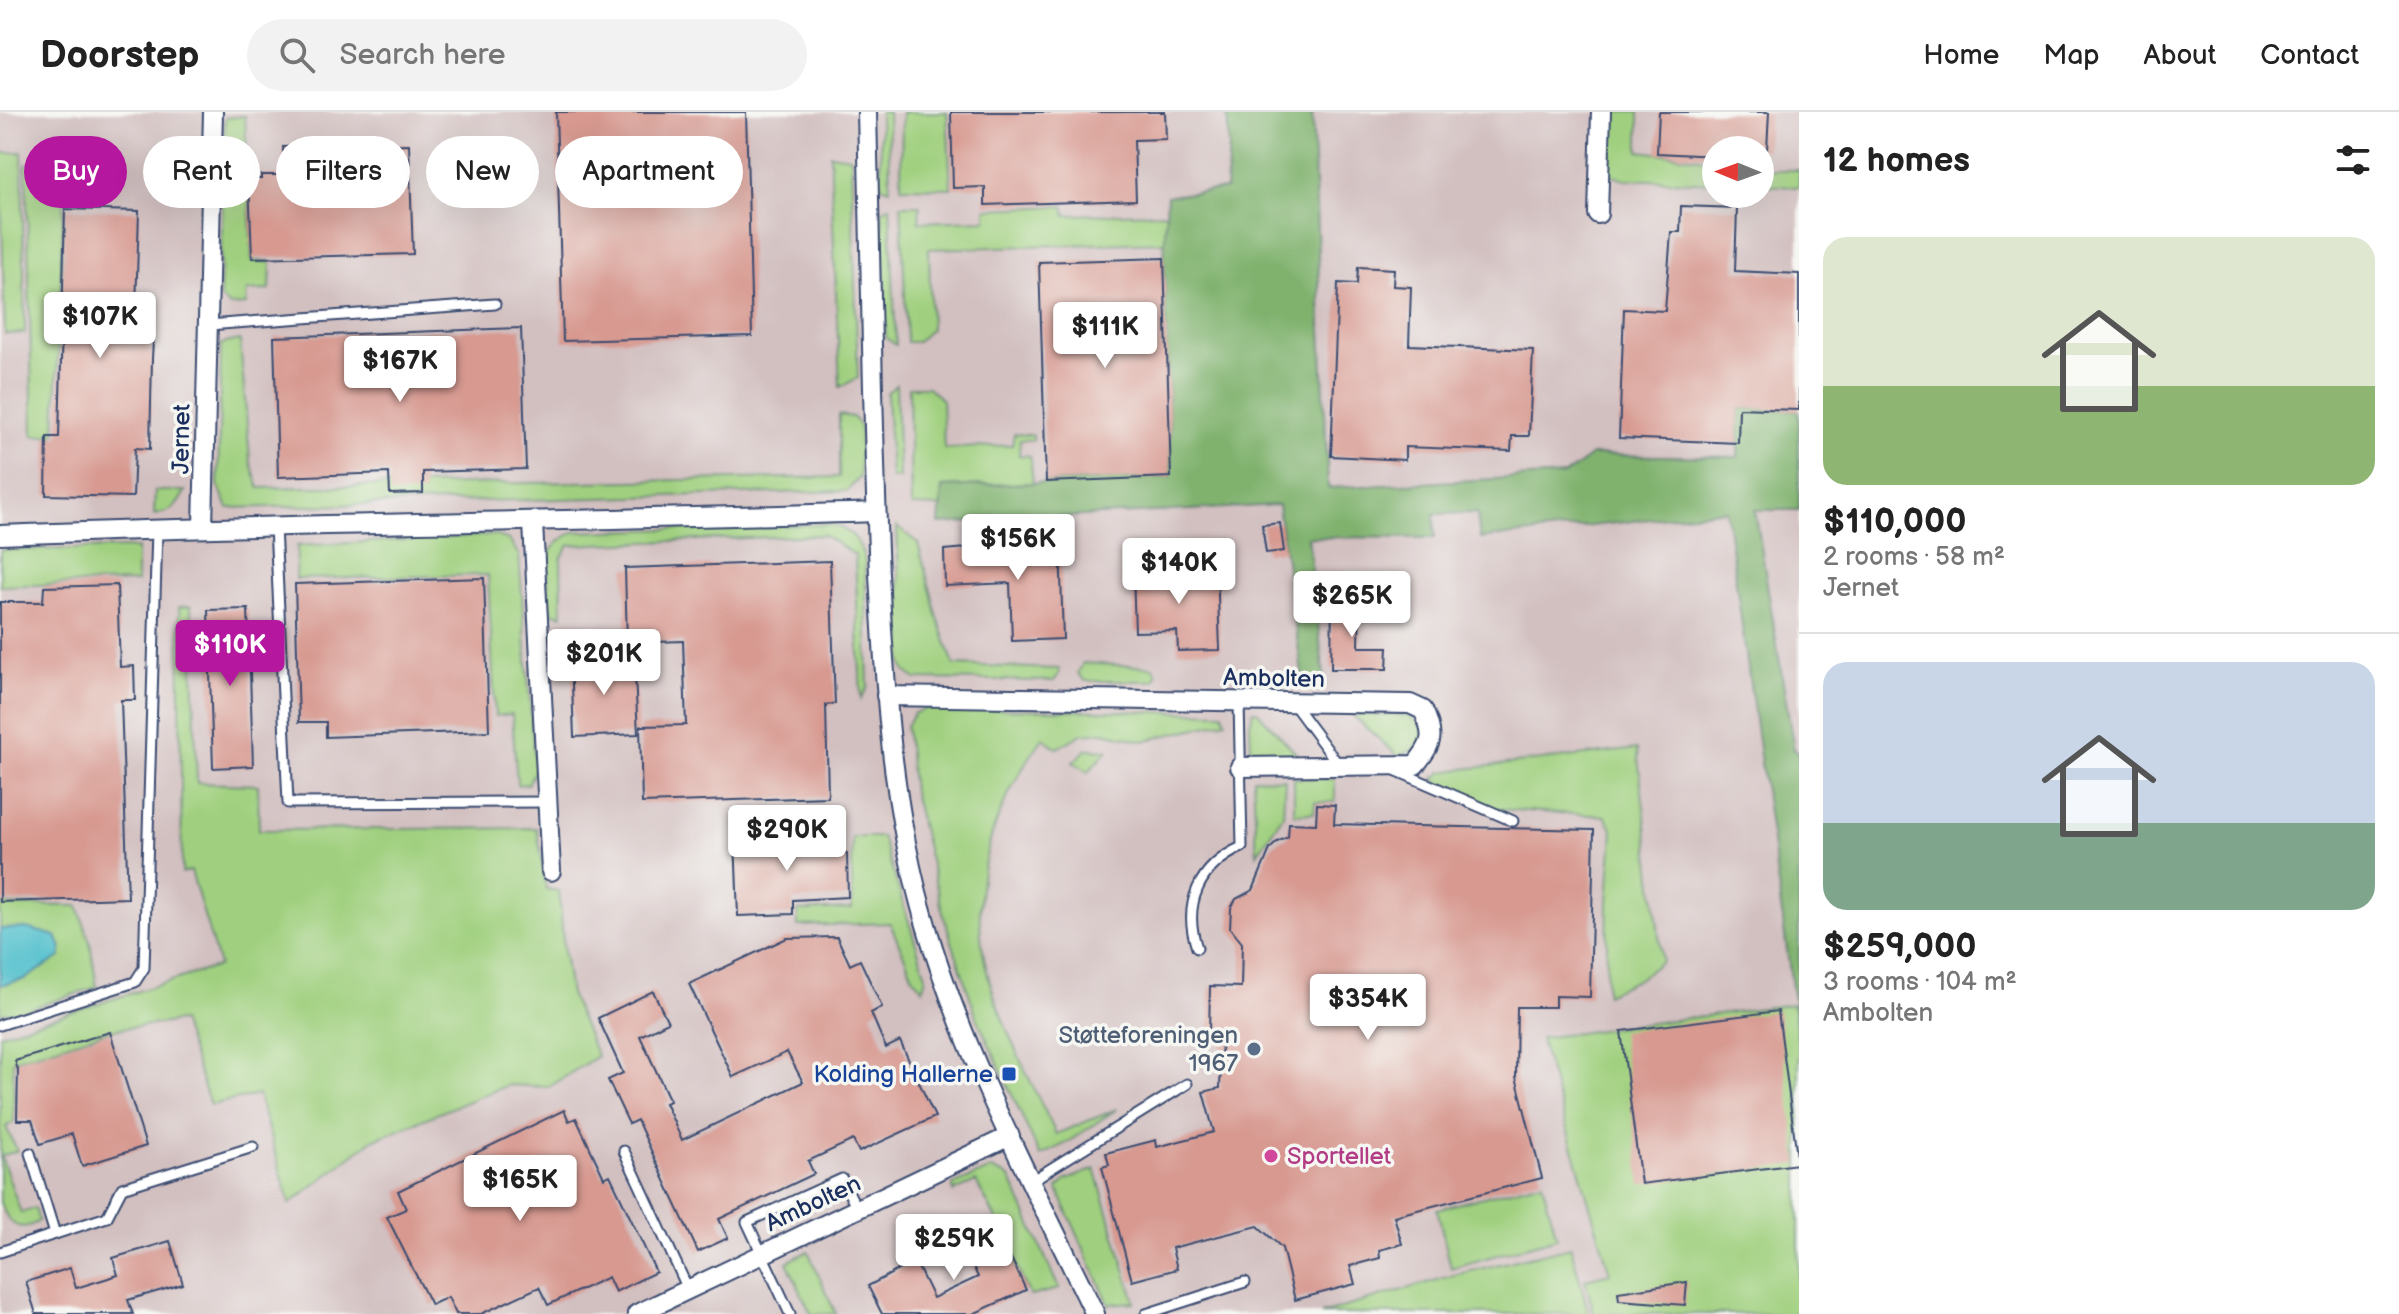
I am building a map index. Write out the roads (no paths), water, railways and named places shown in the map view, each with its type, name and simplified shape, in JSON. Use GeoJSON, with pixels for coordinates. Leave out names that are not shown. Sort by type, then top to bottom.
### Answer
{"type":"FeatureCollection","features":[{"type":"Feature","properties":{"kind":"street","name":"Jernet"},"geometry":{"type":"LineString","coordinates":[[203,527],[213,112]]}},
{"type":"Feature","properties":{"kind":"street"},"geometry":{"type":"LineString","coordinates":[[867,112],[876,512],[886,696],[902,819],[925,924],[958,1018],[1095,1314]]}},
{"type":"Feature","properties":{"kind":"street"},"geometry":{"type":"LineString","coordinates":[[1598,214],[1601,112]]}},
{"type":"Feature","properties":{"kind":"street"},"geometry":{"type":"LineString","coordinates":[[0,535],[157,528],[533,523],[876,512]]}},
{"type":"Feature","properties":{"kind":"street"},"geometry":{"type":"LineString","coordinates":[[533,523],[551,871]]}},
{"type":"Feature","properties":{"kind":"street","name":"Ambolten"},"geometry":{"type":"LineString","coordinates":[[886,696],[1410,704],[1423,710],[1431,727],[1429,749],[1415,765],[1240,767]]}},
{"type":"Feature","properties":{"kind":"street","name":"Ambolten"},"geometry":{"type":"LineString","coordinates":[[637,1314],[1010,1136]]}},
{"type":"Feature","properties":{"kind":"lane"},"geometry":{"type":"LineString","coordinates":[[208,325],[495,304]]}},
{"type":"Feature","properties":{"kind":"lane"},"geometry":{"type":"LineString","coordinates":[[275,526],[288,803],[548,802]]}},
{"type":"Feature","properties":{"kind":"lane"},"geometry":{"type":"LineString","coordinates":[[0,1025],[135,982],[144,968],[157,528]]}},
{"type":"Feature","properties":{"kind":"lane"},"geometry":{"type":"LineString","coordinates":[[1197,948],[1191,921],[1194,894],[1206,872],[1216,862],[1242,847],[1239,701]]}},
{"type":"Feature","properties":{"kind":"lane"},"geometry":{"type":"LineString","coordinates":[[1292,702],[1340,767]]}},
{"type":"Feature","properties":{"kind":"lane"},"geometry":{"type":"LineString","coordinates":[[1389,767],[1513,821]]}},
{"type":"Feature","properties":{"kind":"lane"},"geometry":{"type":"LineString","coordinates":[[1031,1181],[1187,1084]]}},
{"type":"Feature","properties":{"kind":"lane"},"geometry":{"type":"LineString","coordinates":[[0,1252],[107,1217],[122,1188],[253,1147]]}},
{"type":"Feature","properties":{"kind":"lane"},"geometry":{"type":"LineString","coordinates":[[624,1151],[688,1289]]}},
{"type":"Feature","properties":{"kind":"lane"},"geometry":{"type":"LineString","coordinates":[[30,1153],[50,1235]]}},
{"type":"Feature","properties":{"kind":"lane"},"geometry":{"type":"LineString","coordinates":[[790,1314],[747,1222],[842,1179],[857,1209]]}},
{"type":"Feature","properties":{"kind":"lane"},"geometry":{"type":"LineString","coordinates":[[1146,1314],[1245,1282]]}},
{"type":"Feature","properties":{"kind":"water"},"geometry":{"type":"Polygon","coordinates":[[[26,928],[56,936],[61,948],[60,957],[25,979],[0,985],[0,929],[26,928]]]}},
{"type":"Feature","properties":{"kind":"place","name":"Støtteforeningen 1967"},"geometry":{"type":"Point","coordinates":[1254,1049]}},
{"type":"Feature","properties":{"kind":"place","name":"Kolding Hallerne"},"geometry":{"type":"Point","coordinates":[1009,1074]}},
{"type":"Feature","properties":{"kind":"place","name":"Sportellet"},"geometry":{"type":"Point","coordinates":[1271,1156]}}]}
